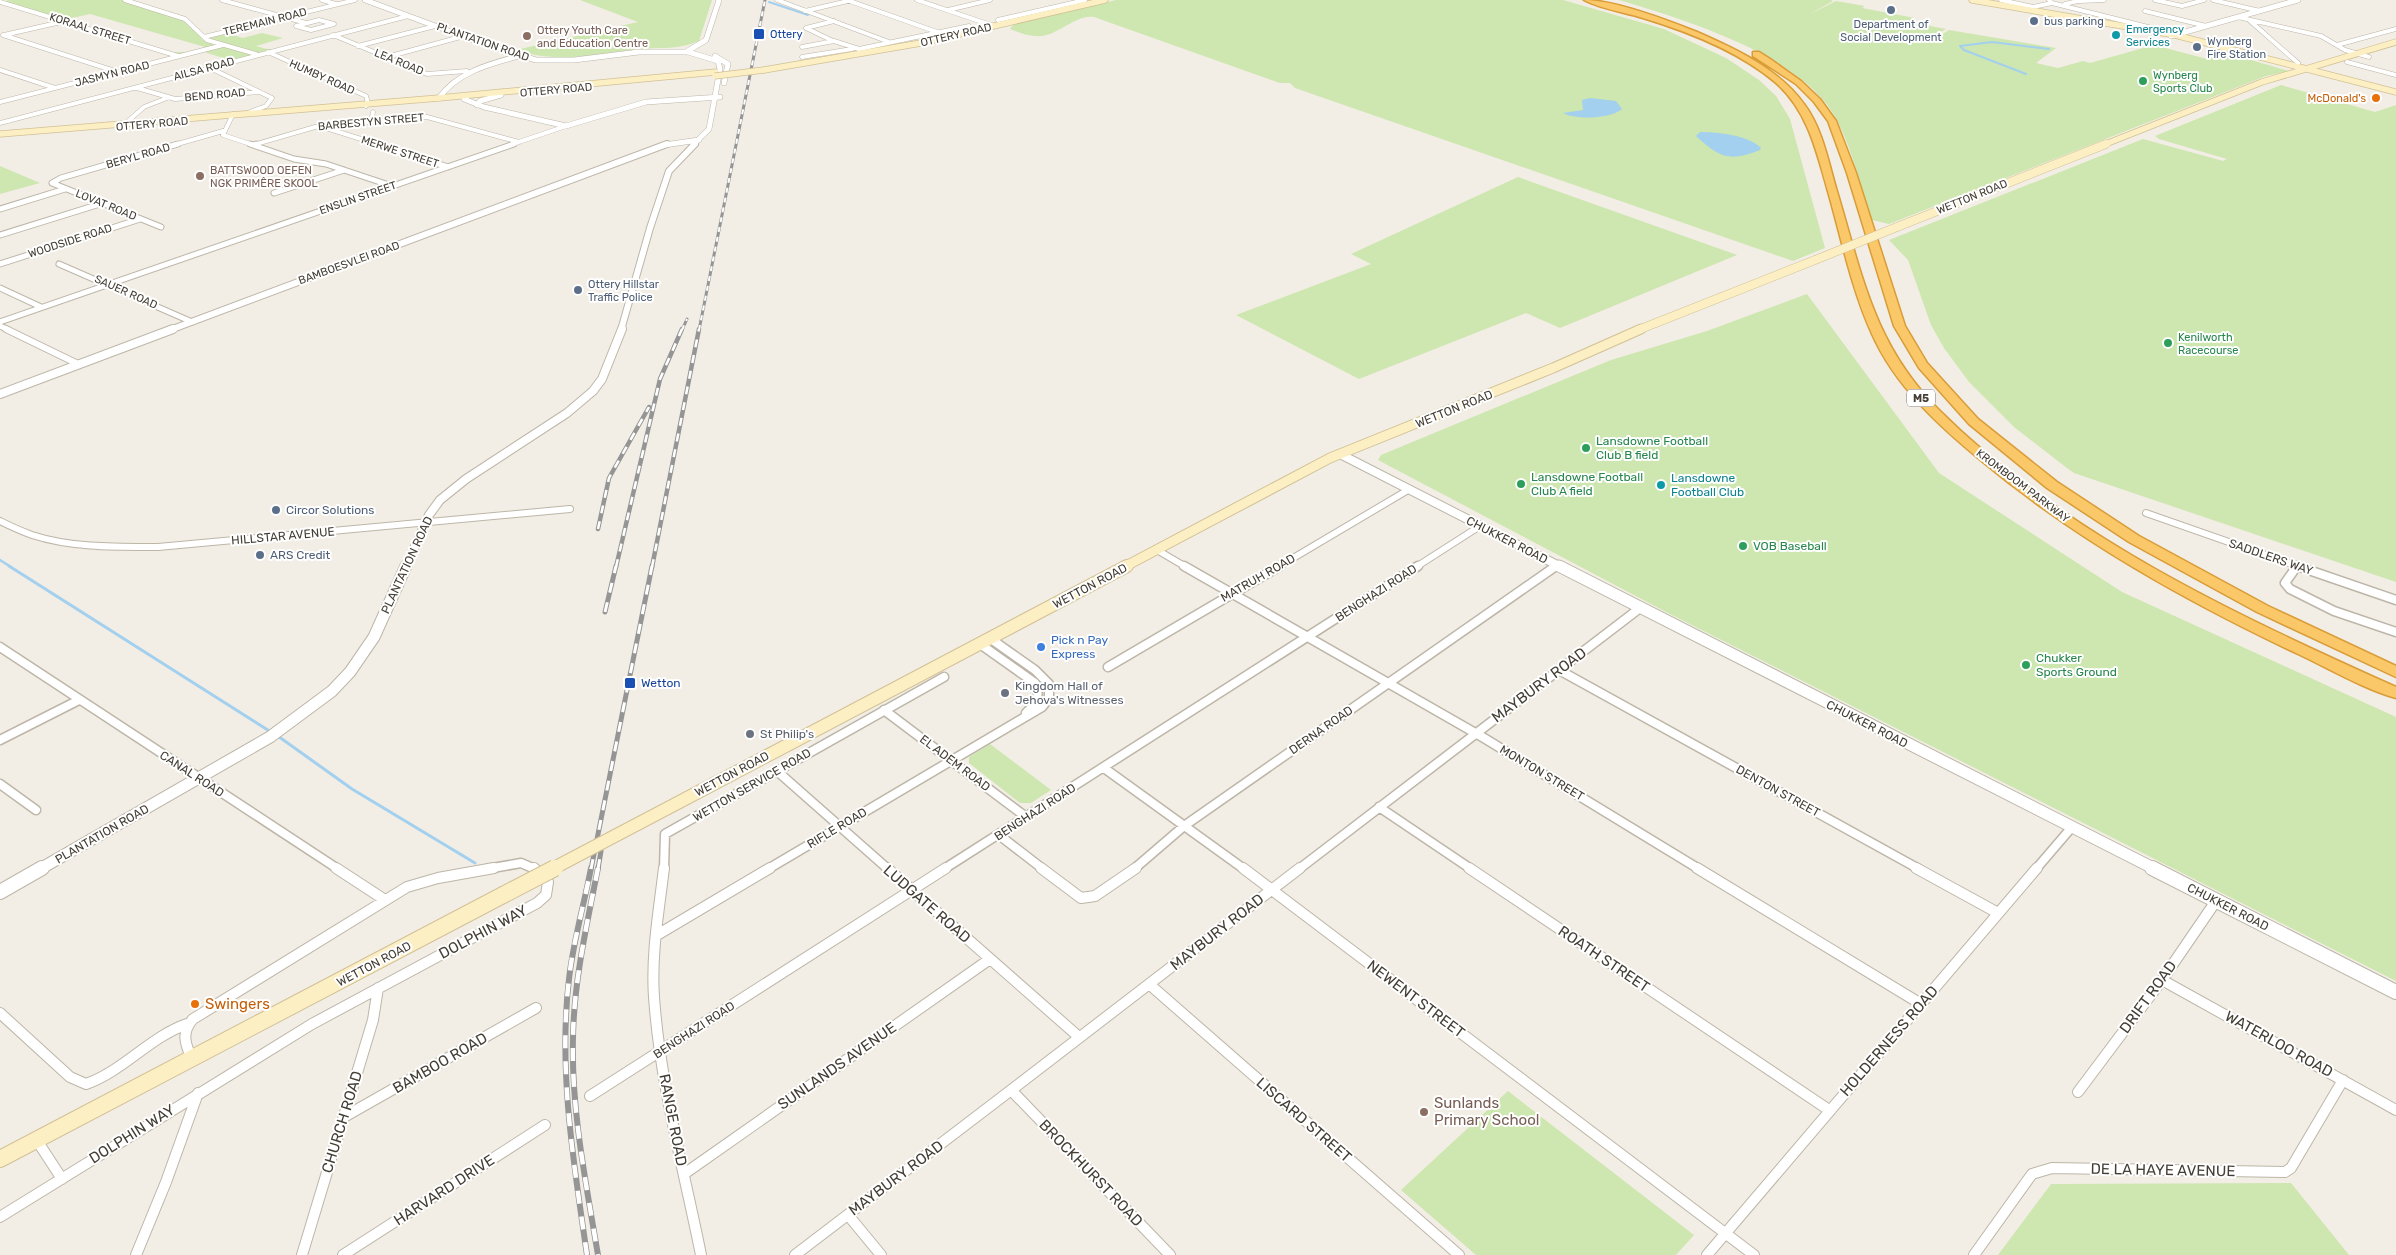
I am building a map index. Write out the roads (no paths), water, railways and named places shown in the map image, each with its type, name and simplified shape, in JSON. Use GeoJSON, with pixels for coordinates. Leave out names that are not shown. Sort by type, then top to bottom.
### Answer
{"type":"FeatureCollection","features":[{"type":"Feature","properties":{"kind":"highway","name":"KROMBOOM PARKWAY"},"geometry":{"type":"LineString","coordinates":[[1587,0],[1664,22],[1715,43],[1760,68],[1797,99],[1811,119],[1864,300],[1880,342],[1922,399],[1953,431],[1996,468],[2052,509],[2171,583],[2286,643],[2396,693]]}},
{"type":"Feature","properties":{"kind":"highway","name":"KROMBOOM PARKWAY"},"geometry":{"type":"LineString","coordinates":[[1609,0],[1696,27],[1749,50],[1790,75],[1821,104],[1837,132],[1890,303],[1909,344],[1952,400],[1985,432],[2049,483],[2137,542],[2265,612],[2396,672]]}},
{"type":"Feature","properties":{"kind":"highway"},"geometry":{"type":"LineString","coordinates":[[1616,0],[1637,8]]}},
{"type":"Feature","properties":{"kind":"main road","name":"OTTERY ROAD"},"geometry":{"type":"LineString","coordinates":[[991,25],[1093,0]]}},
{"type":"Feature","properties":{"kind":"main road","name":"OTTERY ROAD"},"geometry":{"type":"LineString","coordinates":[[0,136],[126,123],[231,116],[249,112],[464,99],[764,68],[875,49],[1105,0]]}},
{"type":"Feature","properties":{"kind":"main road"},"geometry":{"type":"LineString","coordinates":[[1972,0],[2173,36],[2396,93]]}},
{"type":"Feature","properties":{"kind":"main road","name":"WETTON ROAD"},"geometry":{"type":"LineString","coordinates":[[2310,71],[2396,42]]}},
{"type":"Feature","properties":{"kind":"main road","name":"WETTON ROAD"},"geometry":{"type":"LineString","coordinates":[[0,1159],[985,642],[1292,477],[1340,454],[1553,368],[1631,333],[1819,262],[2262,82],[2369,57],[2396,48]]}},
{"type":"Feature","properties":{"kind":"main road","name":"OTTERY ROAD"},"geometry":{"type":"LineString","coordinates":[[0,136],[715,74]]}},
{"type":"Feature","properties":{"kind":"street"},"geometry":{"type":"LineString","coordinates":[[125,0],[185,19],[204,37],[223,45],[258,55]]}},
{"type":"Feature","properties":{"kind":"street"},"geometry":{"type":"LineString","coordinates":[[222,0],[306,23],[320,20],[334,24],[311,30],[296,26],[306,23]]}},
{"type":"Feature","properties":{"kind":"street"},"geometry":{"type":"LineString","coordinates":[[322,0],[338,4]]}},
{"type":"Feature","properties":{"kind":"street","name":"TEREMAIN ROAD"},"geometry":{"type":"LineString","coordinates":[[204,37],[355,0]]}},
{"type":"Feature","properties":{"kind":"street","name":"PLANTATION ROAD"},"geometry":{"type":"LineString","coordinates":[[0,892],[289,725],[327,696],[350,672],[374,637],[426,522],[440,500],[567,413],[593,391],[602,379],[624,323],[647,236],[669,171],[709,129],[713,115],[718,108],[728,68],[727,62],[714,56],[673,50],[634,52],[574,60],[536,60],[520,56],[365,0]]}},
{"type":"Feature","properties":{"kind":"street"},"geometry":{"type":"LineString","coordinates":[[688,52],[706,40],[719,0]]}},
{"type":"Feature","properties":{"kind":"street"},"geometry":{"type":"LineString","coordinates":[[777,0],[891,42]]}},
{"type":"Feature","properties":{"kind":"street"},"geometry":{"type":"LineString","coordinates":[[805,11],[850,0],[939,33]]}},
{"type":"Feature","properties":{"kind":"street"},"geometry":{"type":"LineString","coordinates":[[917,0],[991,25]]}},
{"type":"Feature","properties":{"kind":"street"},"geometry":{"type":"LineString","coordinates":[[947,10],[990,0]]}},
{"type":"Feature","properties":{"kind":"street"},"geometry":{"type":"LineString","coordinates":[[998,20],[1085,0]]}},
{"type":"Feature","properties":{"kind":"street"},"geometry":{"type":"LineString","coordinates":[[2001,0],[2033,7],[2050,1],[2152,28]]}},
{"type":"Feature","properties":{"kind":"street"},"geometry":{"type":"LineString","coordinates":[[2037,11],[2081,0],[2104,0]]}},
{"type":"Feature","properties":{"kind":"street"},"geometry":{"type":"LineString","coordinates":[[2155,0],[2182,6],[2204,0]]}},
{"type":"Feature","properties":{"kind":"street"},"geometry":{"type":"LineString","coordinates":[[2213,0],[2260,11]]}},
{"type":"Feature","properties":{"kind":"street"},"geometry":{"type":"LineString","coordinates":[[2227,3],[2239,0]]}},
{"type":"Feature","properties":{"kind":"street"},"geometry":{"type":"LineString","coordinates":[[2173,36],[2298,0]]}},
{"type":"Feature","properties":{"kind":"street","name":"KORAAL STREET"},"geometry":{"type":"LineString","coordinates":[[0,2],[180,56]]}},
{"type":"Feature","properties":{"kind":"street"},"geometry":{"type":"LineString","coordinates":[[2145,11],[2206,26]]}},
{"type":"Feature","properties":{"kind":"street","name":"AILSA ROAD"},"geometry":{"type":"LineString","coordinates":[[0,123],[408,16]]}},
{"type":"Feature","properties":{"kind":"street"},"geometry":{"type":"LineString","coordinates":[[2238,17],[2321,36],[2337,45],[2369,57]]}},
{"type":"Feature","properties":{"kind":"street"},"geometry":{"type":"LineString","coordinates":[[2249,20],[2298,63]]}},
{"type":"Feature","properties":{"kind":"street"},"geometry":{"type":"LineString","coordinates":[[1,35],[63,21]]}},
{"type":"Feature","properties":{"kind":"street"},"geometry":{"type":"LineString","coordinates":[[834,21],[806,29],[854,48]]}},
{"type":"Feature","properties":{"kind":"street"},"geometry":{"type":"LineString","coordinates":[[358,46],[435,26]]}},
{"type":"Feature","properties":{"kind":"street"},"geometry":{"type":"LineString","coordinates":[[802,57],[969,26]]}},
{"type":"Feature","properties":{"kind":"street"},"geometry":{"type":"LineString","coordinates":[[2337,45],[2395,30]]}},
{"type":"Feature","properties":{"kind":"street"},"geometry":{"type":"LineString","coordinates":[[1,35],[118,72]]}},
{"type":"Feature","properties":{"kind":"street","name":"LEA ROAD"},"geometry":{"type":"LineString","coordinates":[[333,35],[427,74],[468,71]]}},
{"type":"Feature","properties":{"kind":"street"},"geometry":{"type":"LineString","coordinates":[[387,57],[464,36]]}},
{"type":"Feature","properties":{"kind":"street"},"geometry":{"type":"LineString","coordinates":[[802,47],[834,41]]}},
{"type":"Feature","properties":{"kind":"street","name":"JASMYN ROAD"},"geometry":{"type":"LineString","coordinates":[[0,102],[223,45]]}},
{"type":"Feature","properties":{"kind":"street"},"geometry":{"type":"LineString","coordinates":[[673,50],[696,47]]}},
{"type":"Feature","properties":{"kind":"street","name":"HUMBY ROAD"},"geometry":{"type":"LineString","coordinates":[[268,52],[366,96],[367,105]]}},
{"type":"Feature","properties":{"kind":"street","name":"PLANTATION ROAD"},"geometry":{"type":"LineString","coordinates":[[634,52],[688,52],[718,61],[720,69],[711,112],[713,115]]}},
{"type":"Feature","properties":{"kind":"street"},"geometry":{"type":"LineString","coordinates":[[439,98],[443,89],[449,85],[486,66],[520,56]]}},
{"type":"Feature","properties":{"kind":"street"},"geometry":{"type":"LineString","coordinates":[[503,60],[536,60]]}},
{"type":"Feature","properties":{"kind":"street"},"geometry":{"type":"LineString","coordinates":[[2346,62],[2396,75]]}},
{"type":"Feature","properties":{"kind":"street"},"geometry":{"type":"LineString","coordinates":[[210,68],[272,98],[269,105],[249,112]]}},
{"type":"Feature","properties":{"kind":"street"},"geometry":{"type":"LineString","coordinates":[[0,70],[55,88]]}},
{"type":"Feature","properties":{"kind":"street"},"geometry":{"type":"LineString","coordinates":[[135,87],[169,98]]}},
{"type":"Feature","properties":{"kind":"street","name":"BEND ROAD"},"geometry":{"type":"LineString","coordinates":[[169,98],[260,92]]}},
{"type":"Feature","properties":{"kind":"street"},"geometry":{"type":"LineString","coordinates":[[477,105],[480,101],[501,95]]}},
{"type":"Feature","properties":{"kind":"street","name":"ENSLIN STREET"},"geometry":{"type":"LineString","coordinates":[[0,322],[519,142],[632,105],[721,97]]}},
{"type":"Feature","properties":{"kind":"street"},"geometry":{"type":"LineString","coordinates":[[126,123],[134,112],[149,104],[169,98]]}},
{"type":"Feature","properties":{"kind":"street"},"geometry":{"type":"LineString","coordinates":[[464,99],[471,100],[477,105],[566,126]]}},
{"type":"Feature","properties":{"kind":"street"},"geometry":{"type":"LineString","coordinates":[[662,107],[662,102],[672,100]]}},
{"type":"Feature","properties":{"kind":"street"},"geometry":{"type":"LineString","coordinates":[[269,105],[272,109],[305,108]]}},
{"type":"Feature","properties":{"kind":"street"},"geometry":{"type":"LineString","coordinates":[[371,122],[373,112]]}},
{"type":"Feature","properties":{"kind":"street"},"geometry":{"type":"LineString","coordinates":[[231,116],[223,134],[294,159],[317,162],[392,186]]}},
{"type":"Feature","properties":{"kind":"street","name":"BARBESTYN STREET"},"geometry":{"type":"LineString","coordinates":[[253,145],[308,128],[433,118],[519,142]]}},
{"type":"Feature","properties":{"kind":"street","name":"MERWE STREET"},"geometry":{"type":"LineString","coordinates":[[324,126],[448,167]]}},
{"type":"Feature","properties":{"kind":"street","name":"BERYL ROAD"},"geometry":{"type":"LineString","coordinates":[[53,182],[223,131]]}},
{"type":"Feature","properties":{"kind":"street","name":"BAMBOESVLEI ROAD"},"geometry":{"type":"LineString","coordinates":[[0,394],[667,144],[699,140]]}},
{"type":"Feature","properties":{"kind":"street"},"geometry":{"type":"LineString","coordinates":[[274,193],[344,170]]}},
{"type":"Feature","properties":{"kind":"street","name":"LOVAT ROAD"},"geometry":{"type":"LineString","coordinates":[[53,182],[53,184],[161,227]]}},
{"type":"Feature","properties":{"kind":"street"},"geometry":{"type":"LineString","coordinates":[[0,209],[65,189]]}},
{"type":"Feature","properties":{"kind":"street"},"geometry":{"type":"LineString","coordinates":[[0,235],[103,203]]}},
{"type":"Feature","properties":{"kind":"street","name":"WOODSIDE ROAD"},"geometry":{"type":"LineString","coordinates":[[0,264],[140,219]]}},
{"type":"Feature","properties":{"kind":"street","name":"SAUER ROAD"},"geometry":{"type":"LineString","coordinates":[[59,264],[192,322]]}},
{"type":"Feature","properties":{"kind":"street"},"geometry":{"type":"LineString","coordinates":[[0,288],[41,307]]}},
{"type":"Feature","properties":{"kind":"street"},"geometry":{"type":"LineString","coordinates":[[0,326],[78,364]]}},
{"type":"Feature","properties":{"kind":"street","name":"CHUKKER ROAD"},"geometry":{"type":"LineString","coordinates":[[1340,454],[2396,992]]}},
{"type":"Feature","properties":{"kind":"street","name":"MATRUH ROAD"},"geometry":{"type":"LineString","coordinates":[[1108,667],[1408,490]]}},
{"type":"Feature","properties":{"kind":"street","name":"HILLSTAR AVENUE"},"geometry":{"type":"LineString","coordinates":[[0,522],[20,531],[50,540],[121,547],[222,542],[570,509]]}},
{"type":"Feature","properties":{"kind":"street","name":"SADDLERS WAY"},"geometry":{"type":"LineString","coordinates":[[2146,513],[2396,600]]}},
{"type":"Feature","properties":{"kind":"street","name":"BENGHAZI ROAD"},"geometry":{"type":"LineString","coordinates":[[590,1096],[1480,526]]}},
{"type":"Feature","properties":{"kind":"street","name":"MONTON STREET"},"geometry":{"type":"LineString","coordinates":[[1157,550],[1475,734],[1921,1004]]}},
{"type":"Feature","properties":{"kind":"street","name":"DERNA ROAD"},"geometry":{"type":"LineString","coordinates":[[999,834],[1072,893],[1081,898],[1088,898],[1099,894],[1146,861],[1184,826],[1557,565]]}},
{"type":"Feature","properties":{"kind":"street"},"geometry":{"type":"LineString","coordinates":[[2297,566],[2285,583],[2290,592],[2312,602],[2396,632]]}},
{"type":"Feature","properties":{"kind":"street","name":"MAYBURY ROAD"},"geometry":{"type":"LineString","coordinates":[[795,1255],[1012,1091],[1079,1037],[1640,608]]}},
{"type":"Feature","properties":{"kind":"street","name":"RIFLE ROAD"},"geometry":{"type":"LineString","coordinates":[[985,642],[1038,688],[1037,701],[1018,721]]}},
{"type":"Feature","properties":{"kind":"street","name":"RIFLE ROAD"},"geometry":{"type":"LineString","coordinates":[[657,935],[1042,707],[1049,698],[1049,684],[1035,670],[985,642]]}},
{"type":"Feature","properties":{"kind":"street","name":"CANAL ROAD"},"geometry":{"type":"LineString","coordinates":[[0,647],[384,900]]}},
{"type":"Feature","properties":{"kind":"street","name":"DENTON STREET"},"geometry":{"type":"LineString","coordinates":[[1559,670],[1998,913]]}},
{"type":"Feature","properties":{"kind":"street","name":"WETTON SERVICE ROAD"},"geometry":{"type":"LineString","coordinates":[[665,834],[944,677]]}},
{"type":"Feature","properties":{"kind":"street"},"geometry":{"type":"LineString","coordinates":[[0,740],[79,700]]}},
{"type":"Feature","properties":{"kind":"street","name":"EL ADEM ROAD"},"geometry":{"type":"LineString","coordinates":[[884,710],[952,759],[1026,817]]}},
{"type":"Feature","properties":{"kind":"street","name":"NEWENT STREET"},"geometry":{"type":"LineString","coordinates":[[1104,768],[1272,889],[1754,1255]]}},
{"type":"Feature","properties":{"kind":"street","name":"LUDGATE ROAD"},"geometry":{"type":"LineString","coordinates":[[777,771],[838,827],[1079,1037]]}},
{"type":"Feature","properties":{"kind":"street"},"geometry":{"type":"LineString","coordinates":[[0,784],[36,810]]}},
{"type":"Feature","properties":{"kind":"street","name":"ROATH STREET"},"geometry":{"type":"LineString","coordinates":[[1379,807],[1829,1110]]}},
{"type":"Feature","properties":{"kind":"street","name":"HOLDERNESS ROAD"},"geometry":{"type":"LineString","coordinates":[[1707,1255],[2072,828]]}},
{"type":"Feature","properties":{"kind":"street","name":"RANGE ROAD"},"geometry":{"type":"LineString","coordinates":[[665,834],[666,852],[657,935],[654,995],[660,1052],[701,1255]]}},
{"type":"Feature","properties":{"kind":"street","name":"DOLPHIN WAY"},"geometry":{"type":"LineString","coordinates":[[0,1013],[70,1077],[86,1084],[100,1079],[170,1030],[187,1024],[211,1006],[384,900],[424,881],[521,863],[532,866],[548,882],[546,895],[537,903],[312,1024],[0,1217]]}},
{"type":"Feature","properties":{"kind":"street","name":"DRIFT ROAD"},"geometry":{"type":"LineString","coordinates":[[2078,1092],[2162,980],[2216,901]]}},
{"type":"Feature","properties":{"kind":"street","name":"SUNLANDS AVENUE"},"geometry":{"type":"LineString","coordinates":[[684,1174],[990,959]]}},
{"type":"Feature","properties":{"kind":"street","name":"WATERLOO ROAD"},"geometry":{"type":"LineString","coordinates":[[2162,980],[2396,1110]]}},
{"type":"Feature","properties":{"kind":"street","name":"LISCARD STREET"},"geometry":{"type":"LineString","coordinates":[[1149,984],[1459,1255]]}},
{"type":"Feature","properties":{"kind":"street","name":"CHURCH ROAD"},"geometry":{"type":"LineString","coordinates":[[302,1255],[373,1020],[378,988]]}},
{"type":"Feature","properties":{"kind":"street","name":"BAMBOO ROAD"},"geometry":{"type":"LineString","coordinates":[[344,1117],[536,1008]]}},
{"type":"Feature","properties":{"kind":"street"},"geometry":{"type":"LineString","coordinates":[[187,1024],[183,1039],[192,1059]]}},
{"type":"Feature","properties":{"kind":"street","name":"DE LA HAYE AVENUE"},"geometry":{"type":"LineString","coordinates":[[1974,1255],[2032,1174],[2042,1169],[2285,1172],[2291,1168],[2343,1080]]}},
{"type":"Feature","properties":{"kind":"street","name":"BROCKHURST ROAD"},"geometry":{"type":"LineString","coordinates":[[1012,1091],[1170,1255]]}},
{"type":"Feature","properties":{"kind":"street"},"geometry":{"type":"LineString","coordinates":[[136,1255],[198,1093]]}},
{"type":"Feature","properties":{"kind":"street","name":"HARVARD DRIVE"},"geometry":{"type":"LineString","coordinates":[[343,1255],[545,1125]]}},
{"type":"Feature","properties":{"kind":"street"},"geometry":{"type":"LineString","coordinates":[[36,1140],[62,1178]]}},
{"type":"Feature","properties":{"kind":"street"},"geometry":{"type":"LineString","coordinates":[[848,1215],[881,1255]]}},
{"type":"Feature","properties":{"kind":"water"},"geometry":{"type":"Polygon","coordinates":[[[1590,98],[1616,101],[1622,109],[1602,117],[1576,117],[1563,113],[1583,110],[1582,100],[1590,98]]]}},
{"type":"Feature","properties":{"kind":"water"},"geometry":{"type":"Polygon","coordinates":[[[1700,132],[1740,137],[1761,148],[1760,150],[1740,156],[1725,156],[1712,149],[1696,136],[1700,132]]]}},
{"type":"Feature","properties":{"kind":"waterway"},"geometry":{"type":"LineString","coordinates":[[769,2],[808,15]]}},
{"type":"Feature","properties":{"kind":"waterway"},"geometry":{"type":"LineString","coordinates":[[2026,74],[1964,50],[1960,46],[1992,42],[2049,49]]}},
{"type":"Feature","properties":{"kind":"waterway"},"geometry":{"type":"LineString","coordinates":[[0,560],[11,567]]}},
{"type":"Feature","properties":{"kind":"waterway"},"geometry":{"type":"LineString","coordinates":[[9,566],[282,739],[352,789],[475,863]]}},
{"type":"Feature","properties":{"kind":"railway"},"geometry":{"type":"LineString","coordinates":[[699,330],[765,0]]}},
{"type":"Feature","properties":{"kind":"railway"},"geometry":{"type":"LineString","coordinates":[[682,330],[687,319]]}},
{"type":"Feature","properties":{"kind":"railway"},"geometry":{"type":"LineString","coordinates":[[616,567],[660,379],[682,329]]}},
{"type":"Feature","properties":{"kind":"railway"},"geometry":{"type":"LineString","coordinates":[[652,567],[699,329]]}},
{"type":"Feature","properties":{"kind":"railway"},"geometry":{"type":"LineString","coordinates":[[598,529],[609,478],[649,407]]}},
{"type":"Feature","properties":{"kind":"railway"},"geometry":{"type":"LineString","coordinates":[[605,612],[616,566]]}},
{"type":"Feature","properties":{"kind":"railway"},"geometry":{"type":"LineString","coordinates":[[591,869],[652,566]]}},
{"type":"Feature","properties":{"kind":"railway"},"geometry":{"type":"LineString","coordinates":[[598,869],[601,851]]}},
{"type":"Feature","properties":{"kind":"railway"},"geometry":{"type":"LineString","coordinates":[[587,1255],[569,1118],[565,1048],[571,965],[591,868]]}},
{"type":"Feature","properties":{"kind":"railway"},"geometry":{"type":"LineString","coordinates":[[598,868],[578,973],[573,1037],[574,1092],[577,1119],[598,1255]]}},
{"type":"Feature","properties":{"kind":"place","name":"Department of Social Development"},"geometry":{"type":"Point","coordinates":[1891,10]}},
{"type":"Feature","properties":{"kind":"place","name":"bus parking"},"geometry":{"type":"Point","coordinates":[2034,21]}},
{"type":"Feature","properties":{"kind":"place","name":"Ottery"},"geometry":{"type":"Point","coordinates":[759,34]}},
{"type":"Feature","properties":{"kind":"place","name":"Emergency Services"},"geometry":{"type":"Point","coordinates":[2116,35]}},
{"type":"Feature","properties":{"kind":"place","name":"Ottery Youth Care and Education Centre"},"geometry":{"type":"Point","coordinates":[527,36]}},
{"type":"Feature","properties":{"kind":"place","name":"Wynberg Fire Station"},"geometry":{"type":"Point","coordinates":[2197,47]}},
{"type":"Feature","properties":{"kind":"place","name":"Wynberg Sports Club"},"geometry":{"type":"Point","coordinates":[2143,81]}},
{"type":"Feature","properties":{"kind":"place","name":"McDonald's"},"geometry":{"type":"Point","coordinates":[2376,98]}},
{"type":"Feature","properties":{"kind":"place","name":"BATTSWOOD OEFEN NGK PRIMÊRE SKOOL"},"geometry":{"type":"Point","coordinates":[200,176]}},
{"type":"Feature","properties":{"kind":"place","name":"Ottery Hillstar Traffic Police"},"geometry":{"type":"Point","coordinates":[578,290]}},
{"type":"Feature","properties":{"kind":"place","name":"Kenilworth Racecourse"},"geometry":{"type":"Point","coordinates":[2168,343]}},
{"type":"Feature","properties":{"kind":"place","name":"Lansdowne Football Club B field"},"geometry":{"type":"Point","coordinates":[1586,448]}},
{"type":"Feature","properties":{"kind":"place","name":"Lansdowne Football Club A field"},"geometry":{"type":"Point","coordinates":[1521,484]}},
{"type":"Feature","properties":{"kind":"place","name":"Lansdowne Football Club"},"geometry":{"type":"Point","coordinates":[1661,485]}},
{"type":"Feature","properties":{"kind":"place","name":"Circor Solutions"},"geometry":{"type":"Point","coordinates":[276,510]}},
{"type":"Feature","properties":{"kind":"place","name":"VOB Baseball"},"geometry":{"type":"Point","coordinates":[1743,546]}},
{"type":"Feature","properties":{"kind":"place","name":"ARS Credit"},"geometry":{"type":"Point","coordinates":[260,555]}},
{"type":"Feature","properties":{"kind":"place","name":"Pick n Pay Express"},"geometry":{"type":"Point","coordinates":[1041,647]}},
{"type":"Feature","properties":{"kind":"place","name":"Chukker Sports Ground"},"geometry":{"type":"Point","coordinates":[2026,665]}},
{"type":"Feature","properties":{"kind":"place","name":"Wetton"},"geometry":{"type":"Point","coordinates":[630,683]}},
{"type":"Feature","properties":{"kind":"place","name":"Kingdom Hall of Jehova's Witnesses"},"geometry":{"type":"Point","coordinates":[1005,693]}},
{"type":"Feature","properties":{"kind":"place","name":"St Philip's"},"geometry":{"type":"Point","coordinates":[750,734]}},
{"type":"Feature","properties":{"kind":"place","name":"Swingers"},"geometry":{"type":"Point","coordinates":[195,1004]}},
{"type":"Feature","properties":{"kind":"place","name":"Sunlands Primary School"},"geometry":{"type":"Point","coordinates":[1424,1112]}}]}
